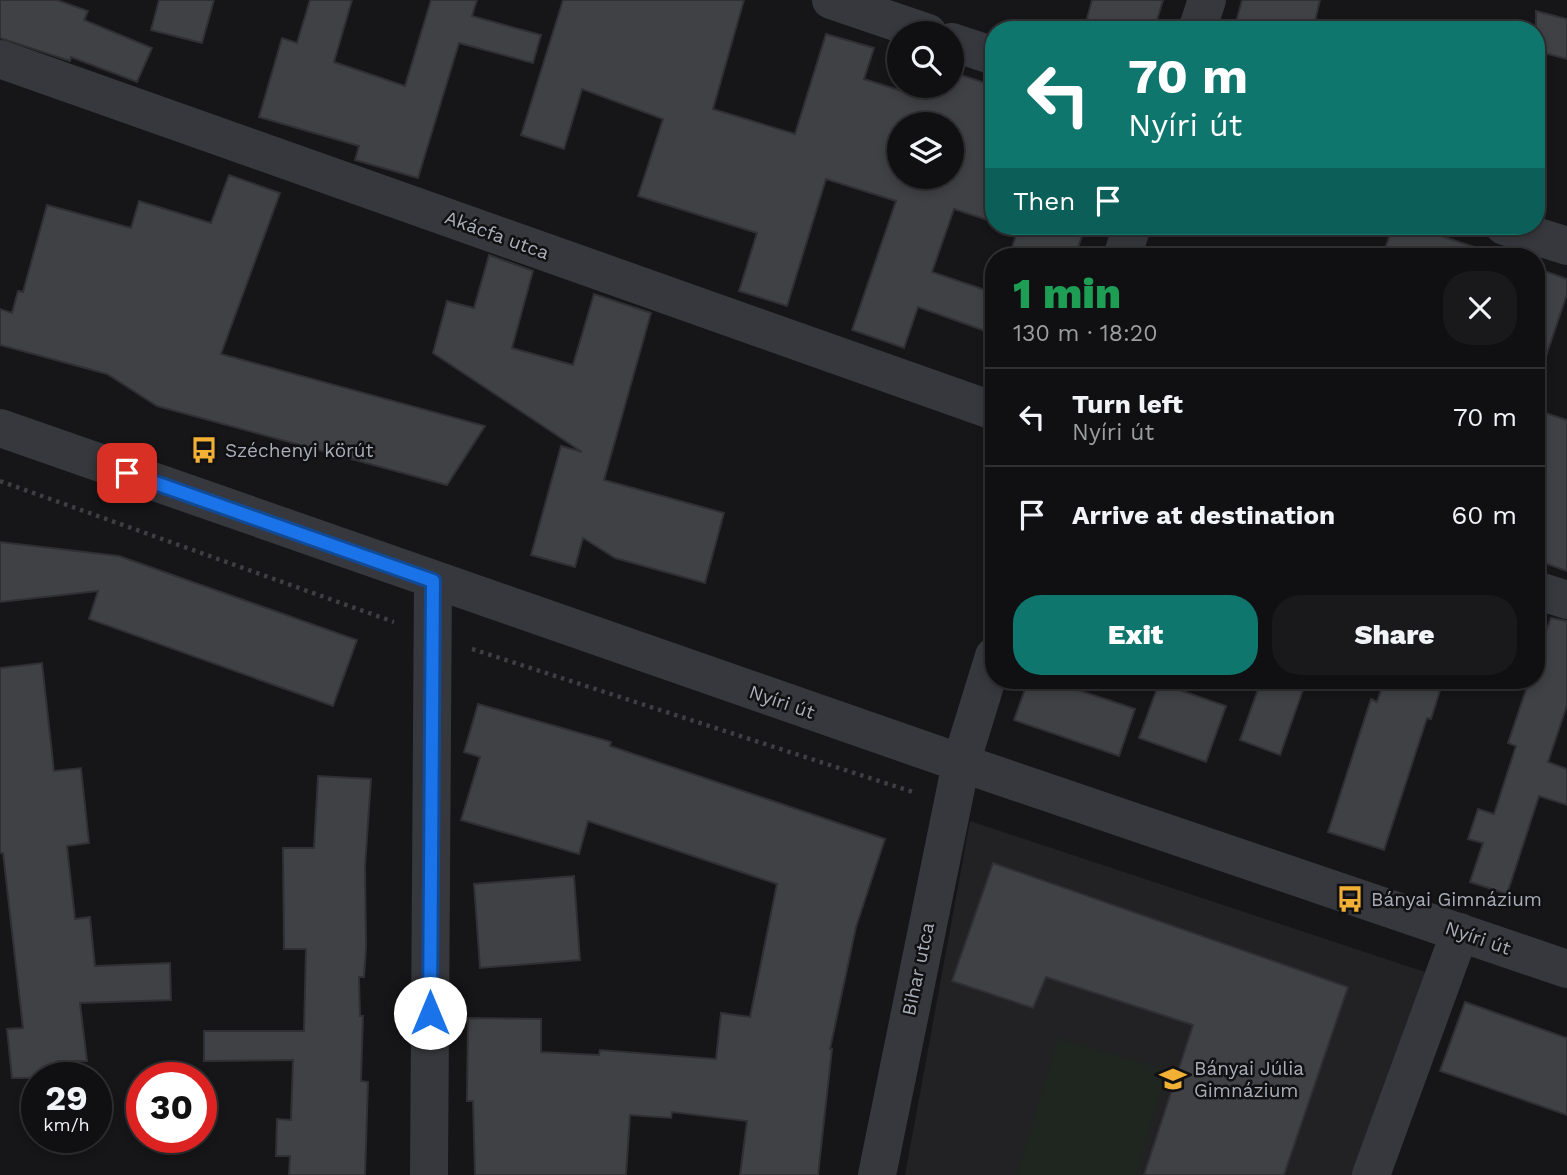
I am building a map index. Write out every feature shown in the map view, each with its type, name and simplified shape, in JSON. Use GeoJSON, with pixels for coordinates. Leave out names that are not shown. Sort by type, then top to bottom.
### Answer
{"type":"FeatureCollection","features":[{"type":"Feature","properties":{"kind":"street"},"geometry":{"type":"LineString","coordinates":[[831,0],[893,21]]}},
{"type":"Feature","properties":{"kind":"street"},"geometry":{"type":"LineString","coordinates":[[1200,21],[1207,0]]}},
{"type":"Feature","properties":{"kind":"street"},"geometry":{"type":"LineString","coordinates":[[964,45],[985,53]]}},
{"type":"Feature","properties":{"kind":"street","name":"Akácfa utca"},"geometry":{"type":"LineString","coordinates":[[0,59],[985,408]]}},
{"type":"Feature","properties":{"kind":"street"},"geometry":{"type":"LineString","coordinates":[[1532,235],[1567,246]]}},
{"type":"Feature","properties":{"kind":"street","name":"Nyíri út"},"geometry":{"type":"LineString","coordinates":[[0,428],[433,581],[1567,969]]}},
{"type":"Feature","properties":{"kind":"street"},"geometry":{"type":"LineString","coordinates":[[429,1175],[433,581]]}},
{"type":"Feature","properties":{"kind":"street"},"geometry":{"type":"LineString","coordinates":[[1545,593],[1567,600]]}},
{"type":"Feature","properties":{"kind":"street","name":"Bihar utca"},"geometry":{"type":"LineString","coordinates":[[877,1175],[951,804],[985,685]]}},
{"type":"Feature","properties":{"kind":"street"},"geometry":{"type":"LineString","coordinates":[[1371,1175],[1460,932]]}},
{"type":"Feature","properties":{"kind":"path"},"geometry":{"type":"LineString","coordinates":[[0,481],[431,635],[951,804]]}},
{"type":"Feature","properties":{"kind":"shaded area","name":"Bányai Júlia Gimnázium"},"geometry":{"type":"Polygon","coordinates":[[[970,821],[1443,978],[1390,1175],[905,1175],[970,821]]]}},
{"type":"Feature","properties":{"kind":"shaded area"},"geometry":{"type":"Polygon","coordinates":[[[1058,1038],[1167,1070],[1136,1175],[1017,1175],[1058,1038]]]}},
{"type":"Feature","properties":{"kind":"building"},"geometry":{"type":"Polygon","coordinates":[[[0,0],[57,0],[88,11],[84,20],[152,48],[137,82],[71,57],[70,61],[0,38],[0,0]]]}},
{"type":"Feature","properties":{"kind":"building"},"geometry":{"type":"Polygon","coordinates":[[[159,0],[214,0],[202,43],[151,30],[159,0]]]}},
{"type":"Feature","properties":{"kind":"building"},"geometry":{"type":"Polygon","coordinates":[[[310,0],[352,0],[334,62],[405,86],[431,0],[477,0],[472,16],[541,35],[533,63],[459,43],[418,178],[355,160],[359,146],[259,117],[282,38],[297,43],[310,0]]]}},
{"type":"Feature","properties":{"kind":"building"},"geometry":{"type":"Polygon","coordinates":[[[563,0],[744,0],[713,109],[795,134],[826,34],[874,48],[864,79],[887,86],[887,98],[964,98],[964,76],[985,83],[985,219],[954,209],[932,272],[985,290],[985,331],[918,307],[904,348],[852,330],[896,201],[826,179],[787,306],[739,291],[757,233],[638,196],[663,119],[582,89],[564,149],[521,135],[563,0]]]}},
{"type":"Feature","properties":{"kind":"building"},"geometry":{"type":"Polygon","coordinates":[[[1092,0],[1163,0],[1157,21],[1086,21],[1092,0]]]}},
{"type":"Feature","properties":{"kind":"building"},"geometry":{"type":"Polygon","coordinates":[[[1242,0],[1320,0],[1315,21],[1236,21],[1242,0]]]}},
{"type":"Feature","properties":{"kind":"building"},"geometry":{"type":"Polygon","coordinates":[[[1536,11],[1567,19],[1567,59],[1545,53],[1545,21],[1536,21],[1536,11]]]}},
{"type":"Feature","properties":{"kind":"building"},"geometry":{"type":"Polygon","coordinates":[[[229,175],[280,193],[221,354],[485,426],[447,485],[157,406],[107,374],[0,345],[0,309],[12,313],[18,291],[23,292],[47,205],[131,228],[139,201],[211,223],[229,175]]]}},
{"type":"Feature","properties":{"kind":"building"},"geometry":{"type":"Polygon","coordinates":[[[1016,235],[1082,235],[1078,248],[1012,248],[1016,235]]]}},
{"type":"Feature","properties":{"kind":"building"},"geometry":{"type":"Polygon","coordinates":[[[1390,235],[1439,235],[1477,248],[1385,248],[1390,235]]]}},
{"type":"Feature","properties":{"kind":"building"},"geometry":{"type":"Polygon","coordinates":[[[489,255],[533,271],[512,348],[573,365],[594,294],[651,313],[604,480],[724,513],[705,583],[615,558],[583,538],[575,567],[531,555],[561,446],[582,452],[433,353],[447,301],[474,308],[489,255]]]}},
{"type":"Feature","properties":{"kind":"building"},"geometry":{"type":"Polygon","coordinates":[[[1545,271],[1567,279],[1567,294],[1545,359],[1545,271]]]}},
{"type":"Feature","properties":{"kind":"building"},"geometry":{"type":"Polygon","coordinates":[[[1545,413],[1567,420],[1567,571],[1545,563],[1545,413]]]}},
{"type":"Feature","properties":{"kind":"building"},"geometry":{"type":"Polygon","coordinates":[[[0,542],[119,556],[357,640],[333,706],[89,619],[98,591],[0,602],[0,542]]]}},
{"type":"Feature","properties":{"kind":"building"},"geometry":{"type":"Polygon","coordinates":[[[1551,618],[1567,621],[1567,705],[1548,762],[1567,769],[1567,805],[1539,796],[1507,894],[1470,882],[1483,843],[1468,839],[1478,809],[1494,814],[1516,746],[1508,743],[1526,689],[1545,689],[1545,634],[1551,618]]]}},
{"type":"Feature","properties":{"kind":"building"},"geometry":{"type":"Polygon","coordinates":[[[42,663],[54,771],[81,768],[89,843],[67,846],[75,919],[90,917],[95,966],[170,963],[171,1000],[80,1003],[87,1061],[21,1062],[21,1078],[12,1078],[7,1029],[23,1028],[3,853],[0,853],[0,668],[42,663]]]}},
{"type":"Feature","properties":{"kind":"building"},"geometry":{"type":"Polygon","coordinates":[[[1025,689],[1075,689],[1135,709],[1119,756],[1014,720],[1025,689]]]}},
{"type":"Feature","properties":{"kind":"building"},"geometry":{"type":"Polygon","coordinates":[[[1157,689],[1176,689],[1226,706],[1206,762],[1139,738],[1157,689]]]}},
{"type":"Feature","properties":{"kind":"building"},"geometry":{"type":"Polygon","coordinates":[[[1258,689],[1303,690],[1280,755],[1240,740],[1258,689]]]}},
{"type":"Feature","properties":{"kind":"building"},"geometry":{"type":"Polygon","coordinates":[[[1381,689],[1440,689],[1431,719],[1427,718],[1384,850],[1328,832],[1371,699],[1377,702],[1381,689]]]}},
{"type":"Feature","properties":{"kind":"building"},"geometry":{"type":"Polygon","coordinates":[[[478,704],[611,742],[610,746],[885,839],[856,927],[830,1049],[818,1175],[740,1175],[747,1121],[672,1112],[671,1118],[630,1115],[626,1175],[475,1175],[473,1101],[467,1101],[468,1018],[541,1019],[541,1052],[599,1055],[600,1050],[716,1059],[721,1013],[750,1017],[777,884],[588,821],[579,854],[461,820],[480,757],[464,752],[478,704]]]}},
{"type":"Feature","properties":{"kind":"building"},"geometry":{"type":"Polygon","coordinates":[[[318,776],[371,779],[365,866],[366,947],[364,977],[359,977],[360,1016],[363,1016],[361,1081],[368,1082],[365,1175],[289,1175],[290,1156],[276,1156],[277,1119],[291,1120],[293,1060],[204,1061],[204,1031],[304,1031],[306,949],[284,949],[283,848],[314,848],[318,776]]]}},
{"type":"Feature","properties":{"kind":"building"},"geometry":{"type":"Polygon","coordinates":[[[993,863],[1348,987],[1284,1175],[1144,1175],[1193,1025],[1046,977],[1033,1008],[952,981],[993,863]]]}},
{"type":"Feature","properties":{"kind":"building"},"geometry":{"type":"Polygon","coordinates":[[[574,876],[580,960],[480,968],[474,884],[574,876]]]}},
{"type":"Feature","properties":{"kind":"building"},"geometry":{"type":"Polygon","coordinates":[[[1465,1002],[1567,1038],[1567,1115],[1440,1071],[1465,1002]]]}},
{"type":"Feature","properties":{"kind":"place","name":"Széchenyi körút"},"geometry":{"type":"Point","coordinates":[204,450]}},
{"type":"Feature","properties":{"kind":"place","name":"Bányai Gimnázium"},"geometry":{"type":"Point","coordinates":[1350,899]}},
{"type":"Feature","properties":{"kind":"place","name":"Bányai Júlia Gimnázium"},"geometry":{"type":"Point","coordinates":[1173,1079]}},
{"type":"Feature","properties":{"kind":"route"},"geometry":{"type":"LineString","coordinates":[[127,473],[433,581],[430,1013]]}}]}
